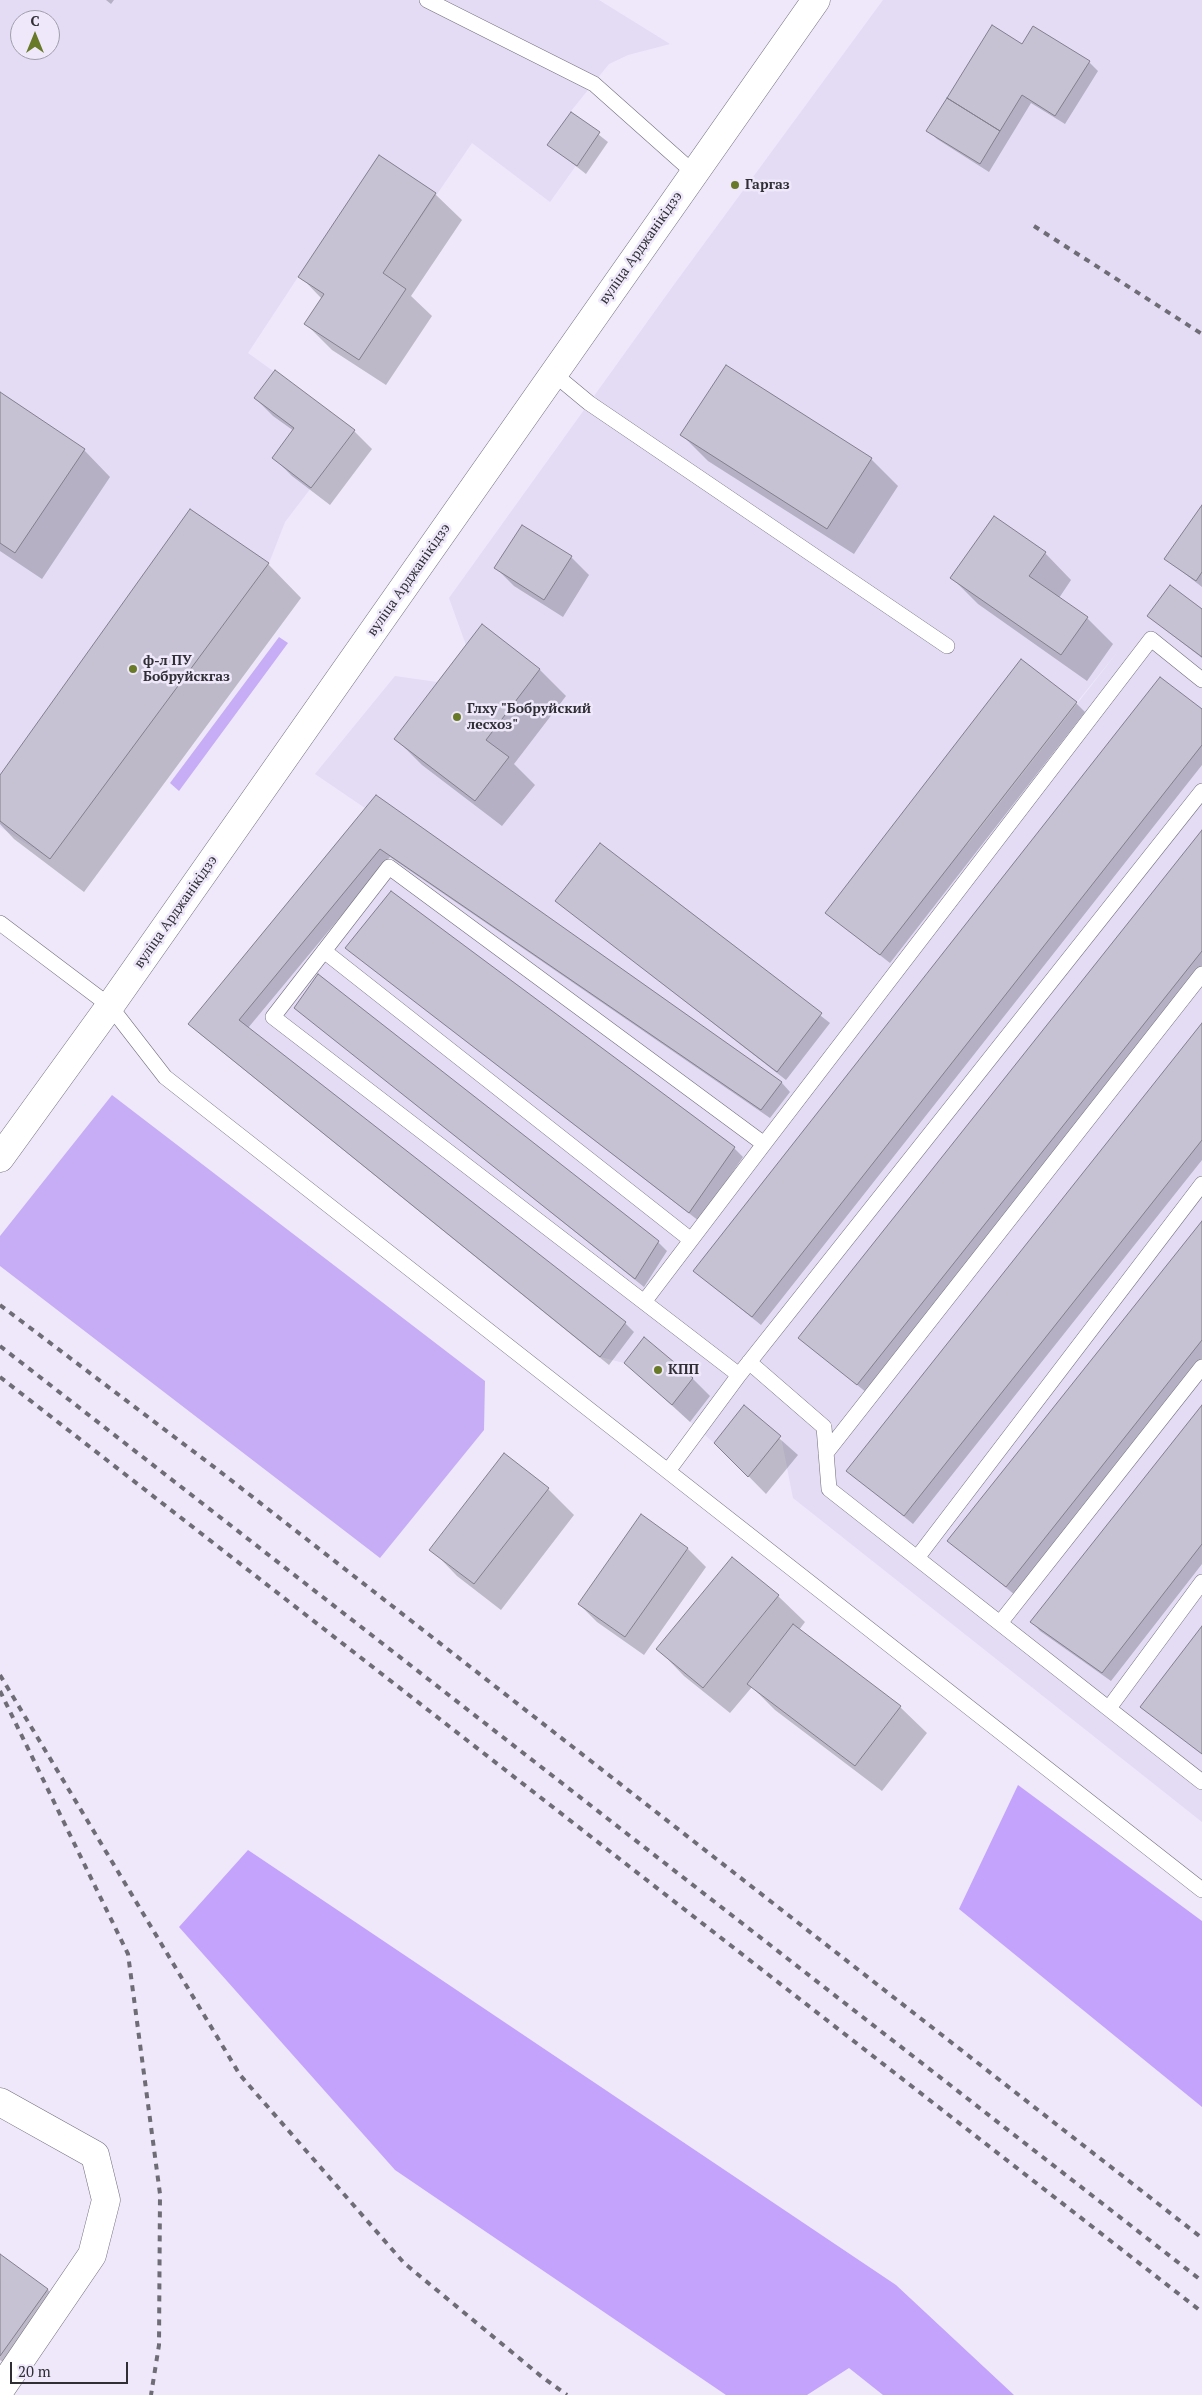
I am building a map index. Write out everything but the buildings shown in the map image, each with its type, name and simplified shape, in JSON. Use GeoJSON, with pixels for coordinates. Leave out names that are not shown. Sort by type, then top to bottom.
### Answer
{"type":"FeatureCollection","features":[{"type":"Feature","properties":{"kind":"main road","name":"вуліца Арджанікідзэ"},"geometry":{"type":"LineString","coordinates":[[0,1158],[110,1006],[816,0]]}},
{"type":"Feature","properties":{"kind":"main road"},"geometry":{"type":"LineString","coordinates":[[0,2102],[95,2155],[106,2200],[92,2255],[0,2390]]}},
{"type":"Feature","properties":{"kind":"lane"},"geometry":{"type":"LineString","coordinates":[[427,0],[594,84],[694,173]]}},
{"type":"Feature","properties":{"kind":"lane"},"geometry":{"type":"LineString","coordinates":[[554,374],[588,403],[947,646]]}},
{"type":"Feature","properties":{"kind":"lane"},"geometry":{"type":"LineString","coordinates":[[644,1302],[1151,639],[1202,680]]}},
{"type":"Feature","properties":{"kind":"lane"},"geometry":{"type":"LineString","coordinates":[[668,1471],[749,1362],[1202,792]]}},
{"type":"Feature","properties":{"kind":"lane"},"geometry":{"type":"LineString","coordinates":[[739,1375],[273,1017],[389,867],[764,1144]]}},
{"type":"Feature","properties":{"kind":"lane"},"geometry":{"type":"LineString","coordinates":[[0,923],[110,1006],[165,1077],[1202,1890]]}},
{"type":"Feature","properties":{"kind":"lane"},"geometry":{"type":"LineString","coordinates":[[324,952],[691,1240]]}},
{"type":"Feature","properties":{"kind":"lane"},"geometry":{"type":"LineString","coordinates":[[826,1453],[1202,974]]}},
{"type":"Feature","properties":{"kind":"lane"},"geometry":{"type":"LineString","coordinates":[[917,1558],[1202,1184]]}},
{"type":"Feature","properties":{"kind":"lane"},"geometry":{"type":"LineString","coordinates":[[749,1362],[824,1427],[829,1489],[1202,1781]]}},
{"type":"Feature","properties":{"kind":"lane"},"geometry":{"type":"LineString","coordinates":[[1000,1623],[1202,1366]]}},
{"type":"Feature","properties":{"kind":"lane"},"geometry":{"type":"LineString","coordinates":[[1109,1708],[1202,1582]]}},
{"type":"Feature","properties":{"kind":"shaded area"},"geometry":{"type":"Polygon","coordinates":[[[0,0],[599,0],[670,44],[628,55],[609,64],[571,111],[600,132],[550,202],[472,143],[383,273],[406,289],[359,360],[304,324],[324,294],[298,277],[248,353],[355,430],[285,522],[269,563],[50,859],[0,827],[0,0]]]}},
{"type":"Feature","properties":{"kind":"shaded area"},"geometry":{"type":"Polygon","coordinates":[[[883,0],[1202,0],[1202,1822],[793,1498],[781,1437],[748,1477],[714,1443],[624,1363],[600,1357],[188,1024],[365,808],[315,774],[395,676],[437,682],[466,645],[449,598],[673,286],[883,0]],[[1119,650],[1077,702],[968,844],[1119,650]]]}},
{"type":"Feature","properties":{"kind":"shaded area"},"geometry":{"type":"Polygon","coordinates":[[[279,637],[288,643],[179,791],[170,783],[279,637]]]}},
{"type":"Feature","properties":{"kind":"shaded area"},"geometry":{"type":"Polygon","coordinates":[[[112,1095],[485,1381],[484,1430],[380,1558],[0,1266],[0,1236],[112,1095]]]}},
{"type":"Feature","properties":{"kind":"shaded area"},"geometry":{"type":"Polygon","coordinates":[[[1018,1785],[1202,1921],[1202,2107],[959,1909],[1018,1785]]]}},
{"type":"Feature","properties":{"kind":"shaded area"},"geometry":{"type":"Polygon","coordinates":[[[248,1850],[896,2285],[1014,2395],[883,2395],[849,2368],[807,2395],[726,2395],[395,2170],[179,1927],[248,1850]]]}},
{"type":"Feature","properties":{"kind":"railway"},"geometry":{"type":"LineString","coordinates":[[1034,226],[1202,334]]}},
{"type":"Feature","properties":{"kind":"railway"},"geometry":{"type":"LineString","coordinates":[[0,1305],[218,1470],[1202,2238]]}},
{"type":"Feature","properties":{"kind":"railway"},"geometry":{"type":"LineString","coordinates":[[0,1346],[1202,2281]]}},
{"type":"Feature","properties":{"kind":"railway"},"geometry":{"type":"LineString","coordinates":[[0,1377],[1202,2312]]}},
{"type":"Feature","properties":{"kind":"railway"},"geometry":{"type":"LineString","coordinates":[[0,1675],[240,2075],[404,2263],[542,2377],[567,2395]]}},
{"type":"Feature","properties":{"kind":"railway"},"geometry":{"type":"LineString","coordinates":[[0,1691],[128,1954],[160,2194],[159,2345],[151,2395]]}},
{"type":"Feature","properties":{"kind":"place","name":"Гаргаз"},"geometry":{"type":"Point","coordinates":[735,185]}},
{"type":"Feature","properties":{"kind":"place","name":"ф-л ПУ Бобруйскгаз"},"geometry":{"type":"Point","coordinates":[133,669]}},
{"type":"Feature","properties":{"kind":"place","name":"Глху \"Бобруйский лесхоз\""},"geometry":{"type":"Point","coordinates":[457,717]}},
{"type":"Feature","properties":{"kind":"place","name":"КПП"},"geometry":{"type":"Point","coordinates":[658,1370]}}]}
